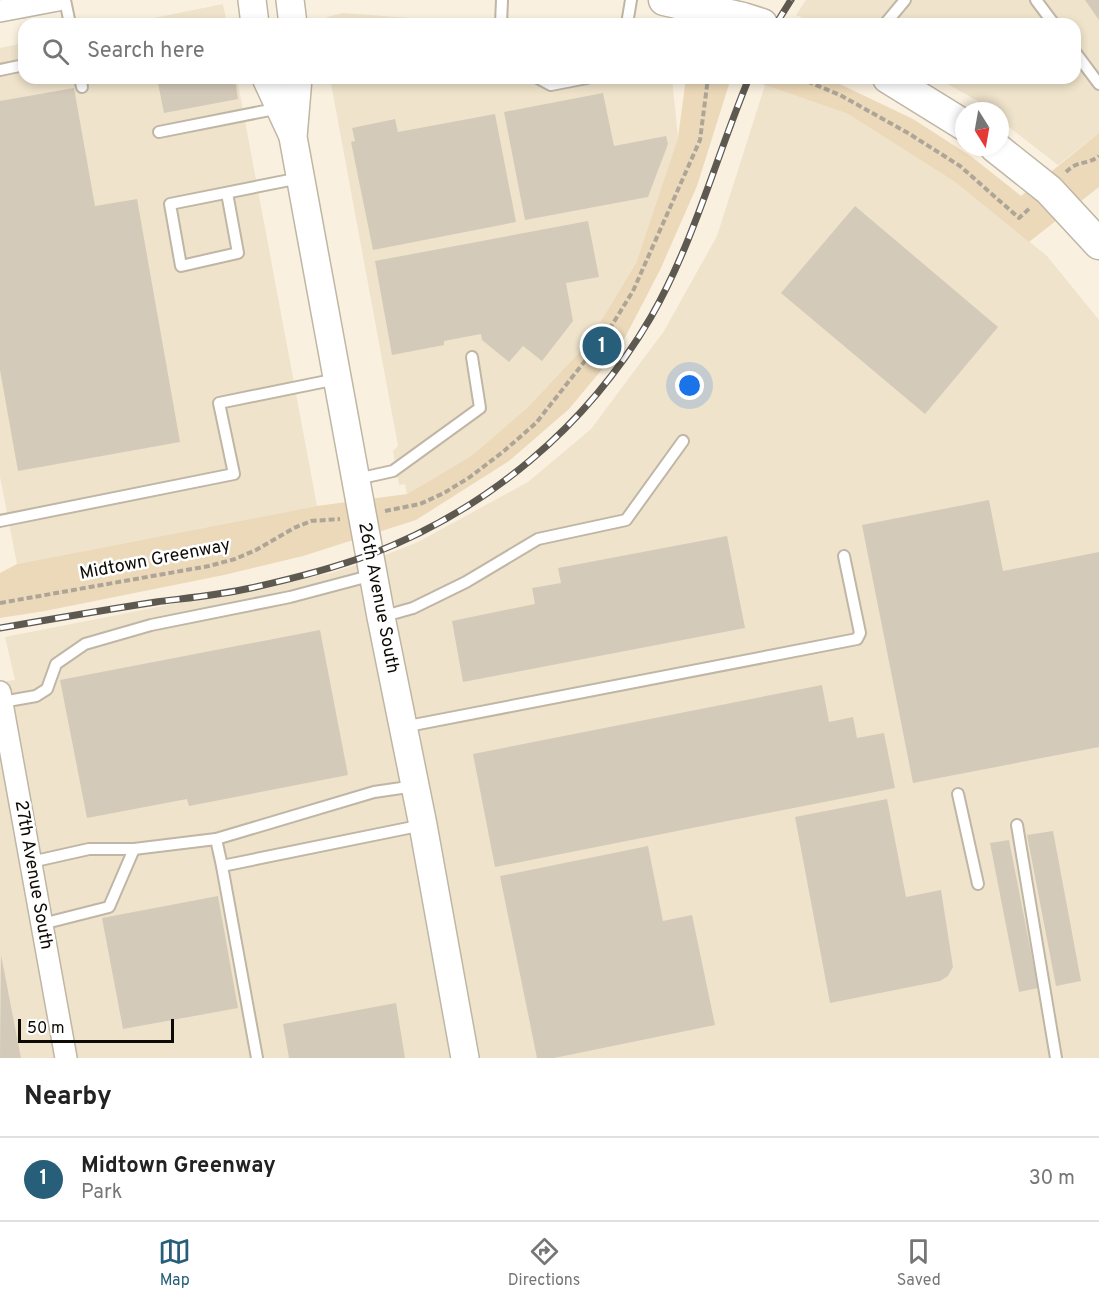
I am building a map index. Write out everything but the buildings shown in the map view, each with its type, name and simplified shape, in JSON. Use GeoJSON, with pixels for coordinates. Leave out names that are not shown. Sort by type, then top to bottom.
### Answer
{"type":"FeatureCollection","features":[{"type":"Feature","properties":{"kind":"main road"},"geometry":{"type":"LineString","coordinates":[[664,0],[741,18]]}},
{"type":"Feature","properties":{"kind":"main road"},"geometry":{"type":"LineString","coordinates":[[898,84],[955,119]]}},
{"type":"Feature","properties":{"kind":"main road"},"geometry":{"type":"LineString","coordinates":[[1006,156],[1049,190],[1099,244]]}},
{"type":"Feature","properties":{"kind":"street"},"geometry":{"type":"LineString","coordinates":[[0,11],[58,0]]}},
{"type":"Feature","properties":{"kind":"street"},"geometry":{"type":"LineString","coordinates":[[252,0],[254,18]]}},
{"type":"Feature","properties":{"kind":"street"},"geometry":{"type":"LineString","coordinates":[[290,0],[292,18]]}},
{"type":"Feature","properties":{"kind":"street","name":"26th Avenue South"},"geometry":{"type":"LineString","coordinates":[[269,84],[293,137],[465,1058]]}},
{"type":"Feature","properties":{"kind":"street","name":"26th Avenue South"},"geometry":{"type":"LineString","coordinates":[[293,137],[297,84]]}},
{"type":"Feature","properties":{"kind":"street","name":"27th Avenue South"},"geometry":{"type":"LineString","coordinates":[[1,697],[66,1058]]}},
{"type":"Feature","properties":{"kind":"lane"},"geometry":{"type":"LineString","coordinates":[[65,0],[69,18]]}},
{"type":"Feature","properties":{"kind":"lane"},"geometry":{"type":"LineString","coordinates":[[501,18],[502,0]]}},
{"type":"Feature","properties":{"kind":"lane"},"geometry":{"type":"LineString","coordinates":[[628,18],[631,0]]}},
{"type":"Feature","properties":{"kind":"lane"},"geometry":{"type":"LineString","coordinates":[[890,18],[905,0]]}},
{"type":"Feature","properties":{"kind":"lane"},"geometry":{"type":"LineString","coordinates":[[1036,0],[1050,18]]}},
{"type":"Feature","properties":{"kind":"lane"},"geometry":{"type":"LineString","coordinates":[[1081,60],[1099,84]]}},
{"type":"Feature","properties":{"kind":"lane"},"geometry":{"type":"LineString","coordinates":[[0,70],[18,66]]}},
{"type":"Feature","properties":{"kind":"lane"},"geometry":{"type":"LineString","coordinates":[[159,132],[280,108]]}},
{"type":"Feature","properties":{"kind":"lane"},"geometry":{"type":"LineString","coordinates":[[227,193],[238,253],[181,266],[170,204],[301,178]]}},
{"type":"Feature","properties":{"kind":"lane"},"geometry":{"type":"LineString","coordinates":[[356,479],[393,471],[480,408],[472,357]]}},
{"type":"Feature","properties":{"kind":"lane"},"geometry":{"type":"LineString","coordinates":[[0,521],[234,474],[219,402],[337,379]]}},
{"type":"Feature","properties":{"kind":"lane"},"geometry":{"type":"LineString","coordinates":[[381,617],[413,608],[456,587],[538,539],[626,520],[682,441]]}},
{"type":"Feature","properties":{"kind":"lane"},"geometry":{"type":"LineString","coordinates":[[403,727],[857,639],[860,633],[844,556]]}},
{"type":"Feature","properties":{"kind":"lane"},"geometry":{"type":"LineString","coordinates":[[1,697],[36,696],[47,689],[56,664],[85,644],[151,625],[290,597],[373,575]]}},
{"type":"Feature","properties":{"kind":"lane"},"geometry":{"type":"LineString","coordinates":[[31,862],[89,849],[134,849],[216,839],[374,792],[415,786]]}},
{"type":"Feature","properties":{"kind":"lane"},"geometry":{"type":"LineString","coordinates":[[958,794],[978,884]]}},
{"type":"Feature","properties":{"kind":"lane"},"geometry":{"type":"LineString","coordinates":[[222,866],[423,825]]}},
{"type":"Feature","properties":{"kind":"lane"},"geometry":{"type":"LineString","coordinates":[[1017,825],[1056,1058]]}},
{"type":"Feature","properties":{"kind":"lane"},"geometry":{"type":"LineString","coordinates":[[216,839],[257,1058]]}},
{"type":"Feature","properties":{"kind":"lane"},"geometry":{"type":"LineString","coordinates":[[42,924],[109,907],[134,849]]}},
{"type":"Feature","properties":{"kind":"path","name":"Midtown Greenway"},"geometry":{"type":"LineString","coordinates":[[0,603],[217,564],[256,550],[311,521],[362,515],[420,504],[470,477],[536,423],[608,333],[633,291],[700,140],[707,84]]}},
{"type":"Feature","properties":{"kind":"path"},"geometry":{"type":"LineString","coordinates":[[813,84],[840,95],[951,160],[1019,219],[1029,210]]}},
{"type":"Feature","properties":{"kind":"path"},"geometry":{"type":"LineString","coordinates":[[1066,173],[1074,165],[1092,161],[1099,156]]}},
{"type":"Feature","properties":{"kind":"shaded area"},"geometry":{"type":"Polygon","coordinates":[[[806,0],[1099,0],[1099,133],[1058,165],[1009,127],[1009,102],[978,102],[948,84],[1081,84],[1081,18],[803,18],[796,15],[806,0]]]}},
{"type":"Feature","properties":{"kind":"shaded area"},"geometry":{"type":"Polygon","coordinates":[[[223,4],[226,18],[154,18],[223,4]]]}},
{"type":"Feature","properties":{"kind":"shaded area"},"geometry":{"type":"Polygon","coordinates":[[[343,13],[408,18],[327,18],[343,13]]]}},
{"type":"Feature","properties":{"kind":"shaded area"},"geometry":{"type":"Polygon","coordinates":[[[18,44],[18,84],[238,84],[317,506],[17,564],[0,477],[0,48],[18,44]]]}},
{"type":"Feature","properties":{"kind":"shaded area"},"geometry":{"type":"Polygon","coordinates":[[[331,84],[673,84],[678,138],[636,263],[587,344],[528,407],[471,456],[407,494],[405,484],[399,485],[393,451],[398,446],[331,84]]]}},
{"type":"Feature","properties":{"kind":"shaded area"},"geometry":{"type":"Polygon","coordinates":[[[685,84],[729,84],[697,186],[660,270],[619,349],[569,409],[509,461],[416,520],[303,556],[224,575],[0,618],[0,573],[17,564],[317,506],[407,494],[471,456],[528,407],[587,344],[636,263],[678,138],[685,84]]]}},
{"type":"Feature","properties":{"kind":"shaded area"},"geometry":{"type":"Polygon","coordinates":[[[761,84],[840,84],[913,119],[955,146],[955,156],[970,156],[1021,196],[1099,133],[1099,187],[1029,242],[955,182],[848,114],[761,84]]]}},
{"type":"Feature","properties":{"kind":"shaded area"},"geometry":{"type":"Polygon","coordinates":[[[765,85],[848,114],[955,182],[1047,256],[1099,320],[1099,1058],[0,1058],[0,682],[15,680],[5,637],[331,573],[418,542],[528,482],[591,429],[664,331],[717,236],[765,85]]]}},
{"type":"Feature","properties":{"kind":"railway"},"geometry":{"type":"LineString","coordinates":[[780,18],[791,0]]}},
{"type":"Feature","properties":{"kind":"railway"},"geometry":{"type":"LineString","coordinates":[[0,628],[239,590],[326,569],[369,555],[412,536],[454,514],[493,489],[565,429],[597,394],[651,317],[680,259],[747,84]]}},
{"type":"Feature","properties":{"kind":"place","name":"Midtown Greenway"},"geometry":{"type":"Point","coordinates":[602,346]}}]}
